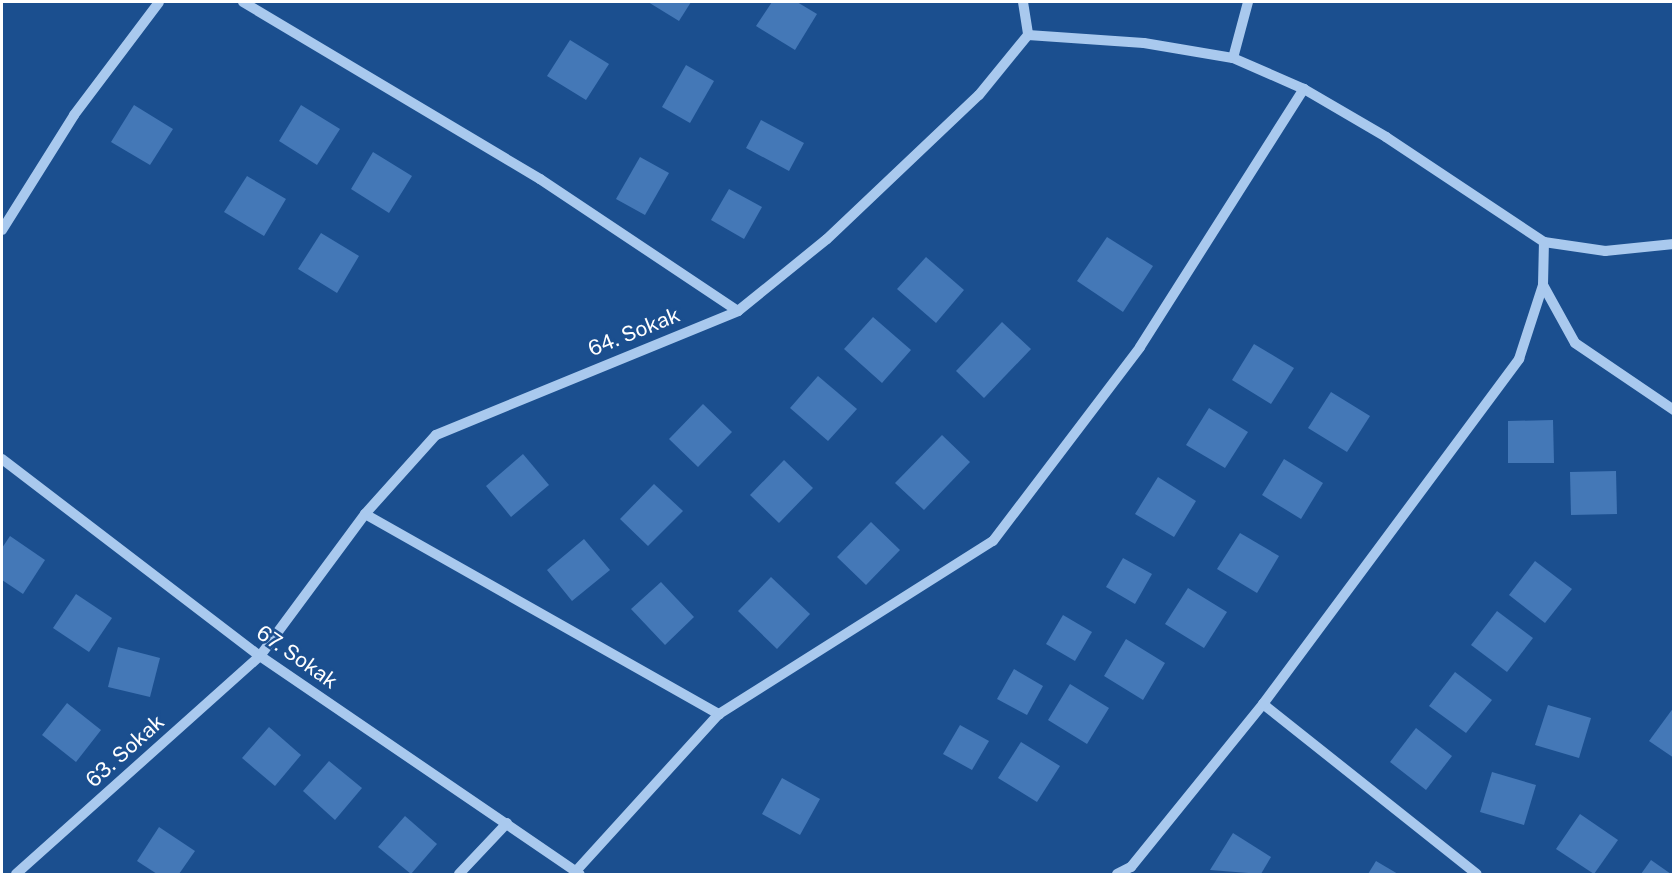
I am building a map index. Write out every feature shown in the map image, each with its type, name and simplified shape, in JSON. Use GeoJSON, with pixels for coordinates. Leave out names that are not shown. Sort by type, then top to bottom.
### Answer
{"type":"FeatureCollection","features":[{"type":"Feature","properties":{"kind":"street"},"geometry":{"type":"LineString","coordinates":[[2,230],[74,114],[159,2]]}},
{"type":"Feature","properties":{"kind":"street"},"geometry":{"type":"LineString","coordinates":[[243,2],[540,179],[738,310]]}},
{"type":"Feature","properties":{"kind":"street"},"geometry":{"type":"LineString","coordinates":[[1023,2],[1028,35],[1144,43],[1233,58],[1304,89],[1544,242],[1605,251],[1674,244]]}},
{"type":"Feature","properties":{"kind":"street"},"geometry":{"type":"LineString","coordinates":[[1233,58],[1248,2]]}},
{"type":"Feature","properties":{"kind":"street","name":"64. Sokak"},"geometry":{"type":"LineString","coordinates":[[260,656],[365,514],[436,435],[738,310],[827,239],[979,95],[1028,35]]}},
{"type":"Feature","properties":{"kind":"street"},"geometry":{"type":"LineString","coordinates":[[578,873],[719,714],[993,541],[1140,346],[1304,89]]}},
{"type":"Feature","properties":{"kind":"street"},"geometry":{"type":"LineString","coordinates":[[1117,874],[1131,867],[1263,704],[1519,359],[1543,285],[1544,242]]}},
{"type":"Feature","properties":{"kind":"street"},"geometry":{"type":"LineString","coordinates":[[1543,285],[1575,343],[1674,410]]}},
{"type":"Feature","properties":{"kind":"street","name":"67. Sokak"},"geometry":{"type":"LineString","coordinates":[[2,459],[260,656],[578,873]]}},
{"type":"Feature","properties":{"kind":"street"},"geometry":{"type":"LineString","coordinates":[[365,514],[719,714]]}},
{"type":"Feature","properties":{"kind":"street","name":"63. Sokak"},"geometry":{"type":"LineString","coordinates":[[16,874],[260,656]]}},
{"type":"Feature","properties":{"kind":"street"},"geometry":{"type":"LineString","coordinates":[[1263,704],[1477,874]]}},
{"type":"Feature","properties":{"kind":"street"},"geometry":{"type":"LineString","coordinates":[[459,874],[507,823]]}},
{"type":"Feature","properties":{"kind":"building"},"geometry":{"type":"Polygon","coordinates":[[[648,2],[691,2],[679,21],[648,2]]]}},
{"type":"Feature","properties":{"kind":"building"},"geometry":{"type":"Polygon","coordinates":[[[772,2],[797,2],[817,14],[795,50],[756,26],[772,2]]]}},
{"type":"Feature","properties":{"kind":"building"},"geometry":{"type":"Polygon","coordinates":[[[570,40],[609,64],[586,100],[547,76],[570,40]]]}},
{"type":"Feature","properties":{"kind":"building"},"geometry":{"type":"Polygon","coordinates":[[[686,65],[714,81],[690,123],[662,107],[686,65]]]}},
{"type":"Feature","properties":{"kind":"building"},"geometry":{"type":"Polygon","coordinates":[[[134,105],[173,129],[150,165],[111,142],[134,105]]]}},
{"type":"Feature","properties":{"kind":"building"},"geometry":{"type":"Polygon","coordinates":[[[301,105],[340,129],[317,165],[279,141],[301,105]]]}},
{"type":"Feature","properties":{"kind":"building"},"geometry":{"type":"Polygon","coordinates":[[[761,120],[804,143],[789,171],[746,148],[761,120]]]}},
{"type":"Feature","properties":{"kind":"building"},"geometry":{"type":"Polygon","coordinates":[[[373,152],[412,176],[389,213],[351,189],[373,152]]]}},
{"type":"Feature","properties":{"kind":"building"},"geometry":{"type":"Polygon","coordinates":[[[640,157],[669,173],[645,215],[616,199],[640,157]]]}},
{"type":"Feature","properties":{"kind":"building"},"geometry":{"type":"Polygon","coordinates":[[[247,176],[286,199],[264,236],[224,212],[247,176]]]}},
{"type":"Feature","properties":{"kind":"building"},"geometry":{"type":"Polygon","coordinates":[[[729,189],[762,207],[744,239],[711,220],[729,189]]]}},
{"type":"Feature","properties":{"kind":"building"},"geometry":{"type":"Polygon","coordinates":[[[321,233],[359,256],[337,293],[298,269],[321,233]]]}},
{"type":"Feature","properties":{"kind":"building"},"geometry":{"type":"Polygon","coordinates":[[[1107,237],[1153,266],[1123,312],[1077,281],[1107,237]]]}},
{"type":"Feature","properties":{"kind":"building"},"geometry":{"type":"Polygon","coordinates":[[[926,257],[964,290],[936,323],[897,289],[926,257]]]}},
{"type":"Feature","properties":{"kind":"building"},"geometry":{"type":"Polygon","coordinates":[[[873,317],[911,350],[882,383],[844,349],[873,317]]]}},
{"type":"Feature","properties":{"kind":"building"},"geometry":{"type":"Polygon","coordinates":[[[1002,322],[1031,349],[984,398],[956,371],[1002,322]]]}},
{"type":"Feature","properties":{"kind":"building"},"geometry":{"type":"Polygon","coordinates":[[[1254,344],[1294,368],[1271,404],[1232,380],[1254,344]]]}},
{"type":"Feature","properties":{"kind":"building"},"geometry":{"type":"Polygon","coordinates":[[[818,376],[857,409],[828,441],[790,408],[818,376]]]}},
{"type":"Feature","properties":{"kind":"building"},"geometry":{"type":"Polygon","coordinates":[[[1331,392],[1370,416],[1347,452],[1308,428],[1331,392]]]}},
{"type":"Feature","properties":{"kind":"building"},"geometry":{"type":"Polygon","coordinates":[[[703,404],[732,432],[698,467],[669,439],[703,404]]]}},
{"type":"Feature","properties":{"kind":"building"},"geometry":{"type":"Polygon","coordinates":[[[1209,408],[1248,432],[1225,468],[1186,445],[1209,408]]]}},
{"type":"Feature","properties":{"kind":"building"},"geometry":{"type":"Polygon","coordinates":[[[1553,420],[1554,463],[1508,463],[1508,421],[1553,420]]]}},
{"type":"Feature","properties":{"kind":"building"},"geometry":{"type":"Polygon","coordinates":[[[942,435],[970,462],[924,510],[895,483],[942,435]]]}},
{"type":"Feature","properties":{"kind":"building"},"geometry":{"type":"Polygon","coordinates":[[[523,454],[549,485],[511,517],[486,486],[523,454]]]}},
{"type":"Feature","properties":{"kind":"building"},"geometry":{"type":"Polygon","coordinates":[[[1284,459],[1323,483],[1301,519],[1262,495],[1284,459]]]}},
{"type":"Feature","properties":{"kind":"building"},"geometry":{"type":"Polygon","coordinates":[[[784,460],[813,488],[779,523],[750,495],[784,460]]]}},
{"type":"Feature","properties":{"kind":"building"},"geometry":{"type":"Polygon","coordinates":[[[1616,471],[1617,514],[1571,515],[1570,472],[1616,471]]]}},
{"type":"Feature","properties":{"kind":"building"},"geometry":{"type":"Polygon","coordinates":[[[1158,477],[1196,501],[1174,537],[1135,514],[1158,477]]]}},
{"type":"Feature","properties":{"kind":"building"},"geometry":{"type":"Polygon","coordinates":[[[654,484],[683,511],[648,546],[620,519],[654,484]]]}},
{"type":"Feature","properties":{"kind":"building"},"geometry":{"type":"Polygon","coordinates":[[[871,522],[900,550],[866,585],[837,557],[871,522]]]}},
{"type":"Feature","properties":{"kind":"building"},"geometry":{"type":"Polygon","coordinates":[[[1240,533],[1279,556],[1257,593],[1217,569],[1240,533]]]}},
{"type":"Feature","properties":{"kind":"building"},"geometry":{"type":"Polygon","coordinates":[[[10,536],[45,560],[23,594],[2,580],[2,548],[10,536]]]}},
{"type":"Feature","properties":{"kind":"building"},"geometry":{"type":"Polygon","coordinates":[[[584,539],[610,570],[572,601],[547,570],[584,539]]]}},
{"type":"Feature","properties":{"kind":"building"},"geometry":{"type":"Polygon","coordinates":[[[1123,558],[1152,574],[1135,604],[1106,587],[1123,558]]]}},
{"type":"Feature","properties":{"kind":"building"},"geometry":{"type":"Polygon","coordinates":[[[1535,561],[1572,589],[1545,623],[1509,595],[1535,561]]]}},
{"type":"Feature","properties":{"kind":"building"},"geometry":{"type":"Polygon","coordinates":[[[771,577],[810,614],[777,649],[738,611],[771,577]]]}},
{"type":"Feature","properties":{"kind":"building"},"geometry":{"type":"Polygon","coordinates":[[[661,582],[694,617],[665,645],[631,609],[661,582]]]}},
{"type":"Feature","properties":{"kind":"building"},"geometry":{"type":"Polygon","coordinates":[[[1188,588],[1227,612],[1204,648],[1165,624],[1188,588]]]}},
{"type":"Feature","properties":{"kind":"building"},"geometry":{"type":"Polygon","coordinates":[[[76,594],[112,618],[89,652],[53,628],[76,594]]]}},
{"type":"Feature","properties":{"kind":"building"},"geometry":{"type":"Polygon","coordinates":[[[1497,611],[1533,638],[1507,672],[1471,645],[1497,611]]]}},
{"type":"Feature","properties":{"kind":"building"},"geometry":{"type":"Polygon","coordinates":[[[1063,615],[1092,632],[1075,661],[1046,644],[1063,615]]]}},
{"type":"Feature","properties":{"kind":"building"},"geometry":{"type":"Polygon","coordinates":[[[1126,639],[1165,663],[1143,700],[1104,676],[1126,639]]]}},
{"type":"Feature","properties":{"kind":"building"},"geometry":{"type":"Polygon","coordinates":[[[118,647],[160,658],[150,697],[108,687],[118,647]]]}},
{"type":"Feature","properties":{"kind":"building"},"geometry":{"type":"Polygon","coordinates":[[[1014,669],[1043,686],[1027,715],[997,699],[1014,669]]]}},
{"type":"Feature","properties":{"kind":"building"},"geometry":{"type":"Polygon","coordinates":[[[1455,672],[1492,700],[1466,733],[1429,706],[1455,672]]]}},
{"type":"Feature","properties":{"kind":"building"},"geometry":{"type":"Polygon","coordinates":[[[1070,684],[1109,708],[1087,744],[1048,720],[1070,684]]]}},
{"type":"Feature","properties":{"kind":"building"},"geometry":{"type":"Polygon","coordinates":[[[67,703],[101,730],[76,762],[42,735],[67,703]]]}},
{"type":"Feature","properties":{"kind":"building"},"geometry":{"type":"Polygon","coordinates":[[[1548,705],[1591,718],[1579,758],[1535,745],[1548,705]]]}},
{"type":"Feature","properties":{"kind":"building"},"geometry":{"type":"Polygon","coordinates":[[[1674,707],[1674,758],[1649,741],[1674,707]]]}},
{"type":"Feature","properties":{"kind":"building"},"geometry":{"type":"Polygon","coordinates":[[[960,725],[989,741],[972,770],[943,754],[960,725]]]}},
{"type":"Feature","properties":{"kind":"building"},"geometry":{"type":"Polygon","coordinates":[[[269,727],[301,755],[275,786],[242,758],[269,727]]]}},
{"type":"Feature","properties":{"kind":"building"},"geometry":{"type":"Polygon","coordinates":[[[1416,728],[1452,756],[1426,790],[1390,762],[1416,728]]]}},
{"type":"Feature","properties":{"kind":"building"},"geometry":{"type":"Polygon","coordinates":[[[1021,742],[1060,766],[1037,802],[998,778],[1021,742]]]}},
{"type":"Feature","properties":{"kind":"building"},"geometry":{"type":"Polygon","coordinates":[[[329,761],[362,788],[335,820],[303,791],[329,761]]]}},
{"type":"Feature","properties":{"kind":"building"},"geometry":{"type":"Polygon","coordinates":[[[1492,772],[1536,785],[1524,825],[1480,812],[1492,772]]]}},
{"type":"Feature","properties":{"kind":"building"},"geometry":{"type":"Polygon","coordinates":[[[782,778],[820,799],[800,835],[762,814],[782,778]]]}},
{"type":"Feature","properties":{"kind":"building"},"geometry":{"type":"Polygon","coordinates":[[[1580,814],[1618,840],[1594,874],[1556,849],[1580,814]]]}},
{"type":"Feature","properties":{"kind":"building"},"geometry":{"type":"Polygon","coordinates":[[[405,816],[437,844],[411,874],[378,847],[405,816]]]}},
{"type":"Feature","properties":{"kind":"building"},"geometry":{"type":"Polygon","coordinates":[[[159,827],[195,851],[179,874],[157,874],[137,861],[159,827]]]}},
{"type":"Feature","properties":{"kind":"building"},"geometry":{"type":"Polygon","coordinates":[[[1233,833],[1271,857],[1261,874],[1210,870],[1233,833]]]}},
{"type":"Feature","properties":{"kind":"building"},"geometry":{"type":"Polygon","coordinates":[[[1651,860],[1671,874],[1641,874],[1651,860]]]}},
{"type":"Feature","properties":{"kind":"building"},"geometry":{"type":"Polygon","coordinates":[[[1376,861],[1398,874],[1368,874],[1376,861]]]}}]}
